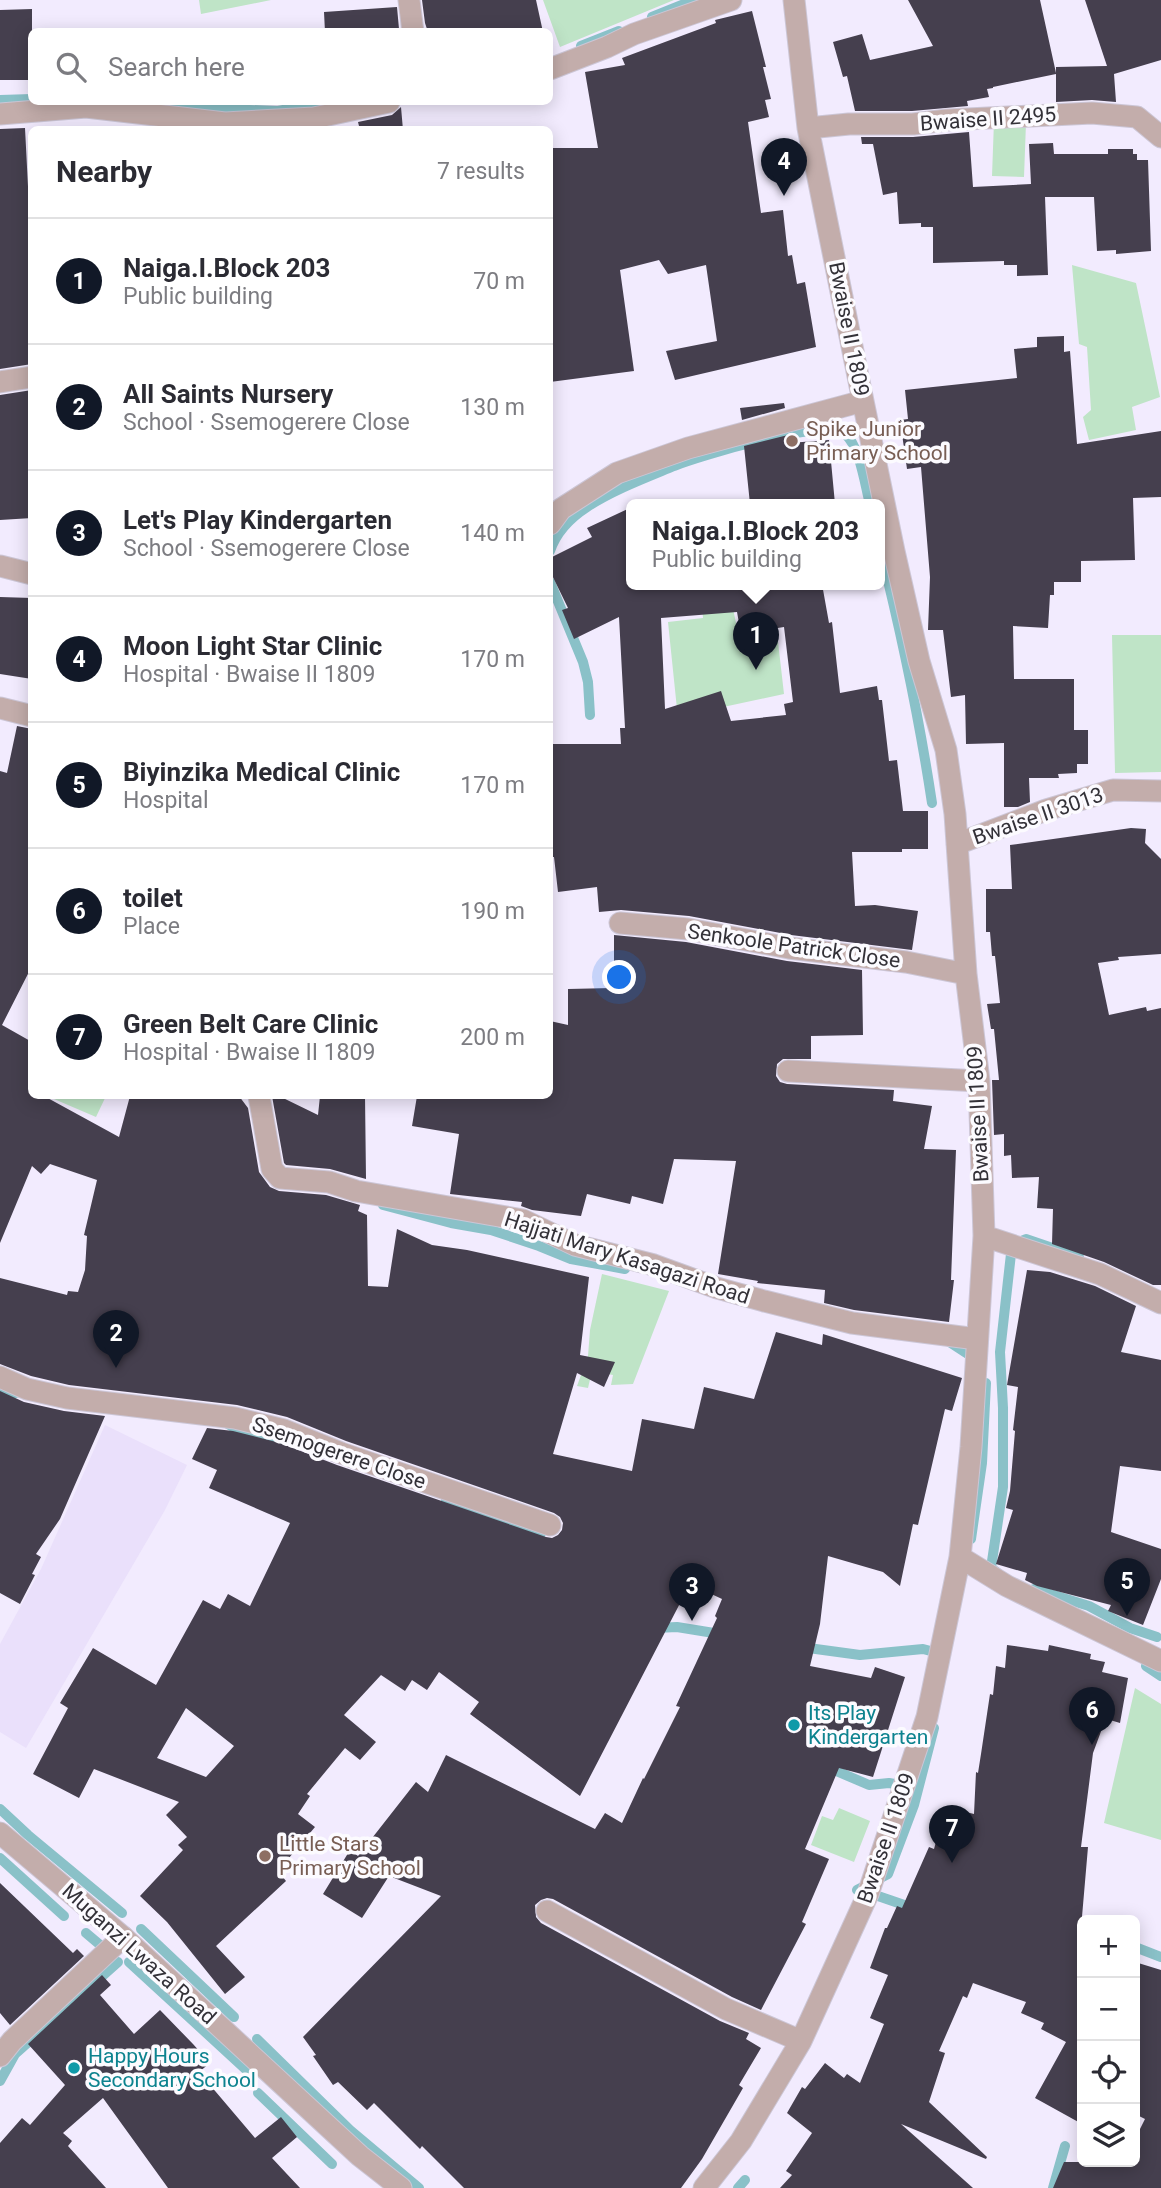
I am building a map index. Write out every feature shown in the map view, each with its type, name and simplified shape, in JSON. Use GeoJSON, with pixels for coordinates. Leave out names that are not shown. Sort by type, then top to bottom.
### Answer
{"type":"FeatureCollection","features":[{"type":"Feature","properties":{"kind":"street"},"geometry":{"type":"LineString","coordinates":[[409,0],[412,28]]}},
{"type":"Feature","properties":{"kind":"street"},"geometry":{"type":"LineString","coordinates":[[553,68],[634,34],[731,0]]}},
{"type":"Feature","properties":{"kind":"street","name":"Bwaise II 1809"},"geometry":{"type":"LineString","coordinates":[[794,0],[808,128],[883,499]]}},
{"type":"Feature","properties":{"kind":"street"},"geometry":{"type":"LineString","coordinates":[[0,114],[86,107],[225,123],[314,118],[375,105]]}},
{"type":"Feature","properties":{"kind":"street","name":"Bwaise II 2495"},"geometry":{"type":"LineString","coordinates":[[808,128],[1092,113],[1137,117],[1161,137]]}},
{"type":"Feature","properties":{"kind":"street"},"geometry":{"type":"LineString","coordinates":[[0,382],[28,378]]}},
{"type":"Feature","properties":{"kind":"street"},"geometry":{"type":"LineString","coordinates":[[553,520],[561,509],[617,474],[688,448],[863,401]]}},
{"type":"Feature","properties":{"kind":"street","name":"Bwaise II 1809"},"geometry":{"type":"LineString","coordinates":[[704,2188],[741,2141],[801,2041],[868,1894],[927,1717],[960,1557],[971,1447],[984,1236],[979,1081],[966,974],[955,814],[946,750],[916,649],[885,507]]}},
{"type":"Feature","properties":{"kind":"street"},"geometry":{"type":"LineString","coordinates":[[0,566],[28,573]]}},
{"type":"Feature","properties":{"kind":"street"},"geometry":{"type":"LineString","coordinates":[[0,709],[28,715]]}},
{"type":"Feature","properties":{"kind":"street","name":"Bwaise II 3013"},"geometry":{"type":"LineString","coordinates":[[957,845],[1046,810],[1113,790],[1161,791]]}},
{"type":"Feature","properties":{"kind":"street","name":"Senkoole Patrick Close"},"geometry":{"type":"LineString","coordinates":[[620,923],[688,929],[789,948],[906,962],[966,974]]}},
{"type":"Feature","properties":{"kind":"street"},"geometry":{"type":"LineString","coordinates":[[788,1071],[979,1081]]}},
{"type":"Feature","properties":{"kind":"street","name":"Hajjati Mary Kasagazi Road"},"geometry":{"type":"LineString","coordinates":[[260,1099],[272,1169],[280,1178],[328,1182],[356,1191],[523,1220],[575,1245],[653,1265],[717,1288],[764,1301],[852,1323],[977,1339]]}},
{"type":"Feature","properties":{"kind":"street"},"geometry":{"type":"LineString","coordinates":[[984,1236],[1100,1274],[1161,1303]]}},
{"type":"Feature","properties":{"kind":"street","name":"Ssemogerere Close"},"geometry":{"type":"LineString","coordinates":[[0,1377],[27,1390],[67,1398],[235,1418],[284,1430],[341,1453],[550,1525]]}},
{"type":"Feature","properties":{"kind":"street"},"geometry":{"type":"LineString","coordinates":[[960,1557],[1007,1586],[1161,1661]]}},
{"type":"Feature","properties":{"kind":"street","name":"Muganzi Lwaza Road"},"geometry":{"type":"LineString","coordinates":[[0,1833],[123,1937],[360,2156],[401,2188]]}},
{"type":"Feature","properties":{"kind":"street"},"geometry":{"type":"LineString","coordinates":[[547,1911],[726,2009],[801,2041]]}},
{"type":"Feature","properties":{"kind":"street"},"geometry":{"type":"LineString","coordinates":[[0,2056],[12,2041],[123,1937]]}},
{"type":"Feature","properties":{"kind":"shaded area"},"geometry":{"type":"Polygon","coordinates":[[[105,1425],[187,1465],[165,1510],[26,1748],[0,1732],[0,1644],[41,1569],[105,1425]]]}},
{"type":"Feature","properties":{"kind":"green space"},"geometry":{"type":"Polygon","coordinates":[[[199,0],[271,0],[201,14],[199,0]]]}},
{"type":"Feature","properties":{"kind":"green space"},"geometry":{"type":"Polygon","coordinates":[[[543,0],[674,0],[560,47],[543,0]]]}},
{"type":"Feature","properties":{"kind":"green space"},"geometry":{"type":"Polygon","coordinates":[[[994,121],[1026,123],[1024,177],[992,176],[994,121]]]}},
{"type":"Feature","properties":{"kind":"green space"},"geometry":{"type":"Polygon","coordinates":[[[1072,265],[1136,283],[1160,397],[1132,407],[1136,430],[1089,440],[1083,417],[1091,410],[1087,347],[1079,344],[1072,265]]]}},
{"type":"Feature","properties":{"kind":"green space"},"geometry":{"type":"Polygon","coordinates":[[[732,604],[739,637],[777,633],[784,694],[700,712],[677,709],[668,622],[703,618],[702,607],[732,604]]]}},
{"type":"Feature","properties":{"kind":"green space"},"geometry":{"type":"Polygon","coordinates":[[[1112,635],[1161,635],[1161,772],[1115,773],[1112,635]]]}},
{"type":"Feature","properties":{"kind":"green space"},"geometry":{"type":"Polygon","coordinates":[[[54,1099],[105,1099],[96,1117],[54,1099]]]}},
{"type":"Feature","properties":{"kind":"green space"},"geometry":{"type":"Polygon","coordinates":[[[602,1274],[669,1291],[633,1384],[611,1385],[613,1375],[592,1371],[588,1388],[577,1386],[588,1356],[590,1330],[602,1274]]]}},
{"type":"Feature","properties":{"kind":"green space"},"geometry":{"type":"Polygon","coordinates":[[[1135,1688],[1161,1704],[1161,1840],[1104,1823],[1135,1688]]]}},
{"type":"Feature","properties":{"kind":"green space"},"geometry":{"type":"Polygon","coordinates":[[[839,1808],[870,1821],[854,1862],[811,1845],[822,1816],[833,1820],[839,1808]]]}},
{"type":"Feature","properties":{"kind":"building"},"geometry":{"type":"Polygon","coordinates":[[[422,0],[536,0],[542,28],[427,28],[422,0]]]}},
{"type":"Feature","properties":{"kind":"building"},"geometry":{"type":"Polygon","coordinates":[[[908,0],[1040,0],[1056,73],[1056,67],[1107,66],[1085,0],[1161,0],[1161,60],[1114,74],[1116,102],[1056,102],[1056,74],[987,89],[989,97],[967,101],[968,106],[912,111],[855,111],[847,76],[843,77],[833,42],[862,34],[870,60],[933,46],[908,0]]]}},
{"type":"Feature","properties":{"kind":"building"},"geometry":{"type":"Polygon","coordinates":[[[397,7],[399,28],[325,28],[324,12],[397,7]]]}},
{"type":"Feature","properties":{"kind":"building"},"geometry":{"type":"Polygon","coordinates":[[[32,9],[32,28],[28,28],[28,80],[0,80],[0,10],[32,9]]]}},
{"type":"Feature","properties":{"kind":"building"},"geometry":{"type":"Polygon","coordinates":[[[752,11],[771,99],[765,100],[769,117],[748,122],[761,213],[783,210],[788,256],[792,255],[797,284],[805,282],[816,347],[675,380],[666,351],[717,341],[706,265],[668,274],[659,260],[620,270],[634,371],[553,382],[553,148],[598,148],[585,72],[625,65],[622,58],[716,23],[715,20],[752,11]]]}},
{"type":"Feature","properties":{"kind":"building"},"geometry":{"type":"Polygon","coordinates":[[[401,107],[403,126],[359,126],[358,122],[392,115],[401,107]]]}},
{"type":"Feature","properties":{"kind":"building"},"geometry":{"type":"Polygon","coordinates":[[[25,128],[28,186],[28,365],[0,369],[0,129],[25,128]]]}},
{"type":"Feature","properties":{"kind":"building"},"geometry":{"type":"Polygon","coordinates":[[[969,132],[973,187],[1031,184],[1029,144],[1053,143],[1054,154],[1108,154],[1108,149],[1133,149],[1137,160],[1148,160],[1151,251],[1116,254],[1116,250],[1097,251],[1094,197],[1045,197],[1048,275],[1017,276],[1017,265],[1004,265],[1004,261],[933,263],[933,227],[921,227],[921,223],[899,224],[897,192],[883,195],[873,144],[862,144],[861,137],[913,137],[969,132]]]}},
{"type":"Feature","properties":{"kind":"building"},"geometry":{"type":"Polygon","coordinates":[[[1064,336],[1064,352],[1070,351],[1077,444],[1161,431],[1161,497],[1133,498],[1135,560],[1081,561],[1081,582],[1054,582],[1054,595],[1050,595],[1048,628],[1013,626],[1014,679],[1074,679],[1074,730],[1088,730],[1088,764],[1077,764],[1077,773],[1058,774],[1059,778],[1029,778],[1030,802],[1018,807],[1004,807],[1004,743],[966,744],[965,695],[951,697],[943,630],[928,630],[930,577],[921,467],[907,469],[900,420],[908,419],[905,390],[1017,378],[1014,349],[1037,347],[1037,337],[1064,336]]]}},
{"type":"Feature","properties":{"kind":"building"},"geometry":{"type":"Polygon","coordinates":[[[28,391],[28,518],[0,520],[0,395],[28,391]]]}},
{"type":"Feature","properties":{"kind":"building"},"geometry":{"type":"Polygon","coordinates":[[[784,403],[785,408],[742,420],[740,408],[784,403]]]}},
{"type":"Feature","properties":{"kind":"building"},"geometry":{"type":"Polygon","coordinates":[[[788,435],[789,443],[829,440],[835,499],[749,499],[744,446],[788,435]]]}},
{"type":"Feature","properties":{"kind":"building"},"geometry":{"type":"Polygon","coordinates":[[[626,510],[626,590],[823,590],[829,623],[832,622],[840,693],[877,686],[879,700],[882,700],[889,761],[897,760],[903,811],[928,811],[928,849],[852,852],[855,906],[875,905],[918,911],[912,950],[791,935],[689,916],[621,910],[599,912],[597,887],[558,892],[553,857],[553,744],[621,744],[620,728],[625,728],[619,617],[574,639],[562,610],[568,608],[553,577],[553,556],[592,537],[587,528],[626,510]],[[737,612],[661,618],[665,709],[721,691],[731,721],[786,715],[784,704],[793,702],[784,627],[741,634],[737,612]]]}},
{"type":"Feature","properties":{"kind":"building"},"geometry":{"type":"Polygon","coordinates":[[[0,597],[28,598],[28,678],[0,674],[0,597]]]}},
{"type":"Feature","properties":{"kind":"building"},"geometry":{"type":"Polygon","coordinates":[[[17,726],[28,728],[28,974],[2,1025],[28,1040],[28,1099],[49,1099],[119,1137],[129,1099],[241,1099],[248,1108],[259,1172],[270,1187],[279,1191],[326,1195],[360,1205],[358,1211],[367,1215],[368,1286],[388,1287],[397,1229],[432,1245],[589,1277],[580,1355],[615,1362],[604,1387],[577,1373],[553,1454],[632,1471],[642,1419],[694,1429],[704,1387],[754,1399],[776,1332],[822,1345],[823,1334],[962,1378],[952,1411],[945,1409],[918,1525],[913,1524],[900,1586],[883,1572],[828,1556],[820,1624],[810,1666],[871,1678],[875,1667],[905,1677],[873,1777],[839,1768],[805,1849],[829,1859],[802,1922],[806,1924],[761,2010],[732,1997],[553,1899],[541,1900],[535,1905],[536,1917],[541,1923],[720,2021],[749,2033],[746,2039],[761,2048],[739,2085],[743,2088],[702,2159],[681,2188],[464,2188],[374,2103],[367,2110],[338,2082],[333,2085],[303,2037],[441,1896],[389,1876],[362,1918],[323,1894],[350,1850],[358,1856],[416,1782],[428,1792],[446,1755],[595,1829],[605,1813],[622,1823],[680,1707],[676,1706],[717,1618],[715,1616],[722,1599],[690,1584],[580,1796],[470,1714],[479,1702],[439,1672],[427,1690],[412,1680],[405,1691],[381,1675],[344,1715],[376,1742],[360,1760],[345,1748],[307,1794],[310,1796],[298,1814],[315,1827],[278,1871],[286,1881],[216,1946],[245,1977],[225,1994],[167,1922],[140,1896],[183,1850],[178,1845],[187,1837],[166,1815],[179,1802],[94,1769],[79,1798],[33,1774],[68,1708],[60,1703],[93,1648],[156,1685],[203,1600],[220,1609],[228,1594],[250,1606],[290,1523],[209,1488],[217,1470],[192,1459],[207,1428],[233,1431],[280,1443],[546,1537],[558,1535],[563,1523],[554,1513],[346,1441],[287,1417],[237,1405],[69,1385],[31,1376],[0,1364],[0,1278],[67,1295],[68,1291],[78,1292],[85,1270],[87,1236],[84,1235],[97,1180],[50,1164],[41,1174],[32,1166],[0,1243],[0,771],[7,773],[17,726]],[[186,1708],[157,1758],[206,1777],[234,1746],[186,1708]]]}},
{"type":"Feature","properties":{"kind":"building"},"geometry":{"type":"Polygon","coordinates":[[[1131,828],[1146,829],[1145,843],[1161,859],[1161,954],[1118,957],[1119,960],[1098,963],[1109,1015],[1146,1007],[1147,1011],[1161,1008],[1161,1285],[1153,1285],[1104,1262],[1052,1244],[1053,1209],[1037,1208],[1039,1177],[1012,1178],[1011,1155],[1004,1156],[1004,1134],[994,1135],[992,1080],[999,1080],[994,1029],[991,1029],[987,1004],[1000,1003],[995,956],[992,956],[990,932],[986,932],[986,889],[1012,889],[1010,845],[1131,828]]]}},
{"type":"Feature","properties":{"kind":"building"},"geometry":{"type":"Polygon","coordinates":[[[614,935],[686,942],[787,961],[862,970],[863,1035],[811,1036],[811,1059],[783,1059],[777,1064],[776,1076],[780,1082],[787,1084],[894,1090],[893,1101],[932,1106],[924,1149],[956,1150],[951,1280],[954,1280],[949,1322],[854,1310],[824,1303],[825,1290],[757,1283],[758,1281],[718,1274],[736,1161],[674,1159],[663,1204],[632,1196],[630,1204],[587,1194],[581,1216],[532,1210],[521,1206],[522,1202],[450,1194],[459,1134],[412,1126],[416,1099],[553,1099],[553,1022],[568,1025],[568,989],[612,988],[614,935]]]}},
{"type":"Feature","properties":{"kind":"building"},"geometry":{"type":"Polygon","coordinates":[[[273,1099],[285,1099],[318,1115],[320,1099],[365,1099],[366,1179],[330,1169],[284,1163],[273,1099]]]}},
{"type":"Feature","properties":{"kind":"building"},"geometry":{"type":"Polygon","coordinates":[[[1027,1270],[1050,1272],[1095,1286],[1136,1306],[1121,1352],[1161,1360],[1161,1471],[1120,1466],[1111,1532],[1161,1549],[1161,1579],[1143,1625],[1108,1611],[1111,1605],[1037,1586],[1025,1580],[1027,1573],[996,1564],[1013,1510],[1006,1508],[1010,1491],[1018,1387],[1007,1385],[1027,1270]]]}},
{"type":"Feature","properties":{"kind":"building"},"geometry":{"type":"Polygon","coordinates":[[[0,1391],[24,1402],[105,1416],[60,1519],[36,1554],[41,1557],[20,1604],[0,1593],[0,1391]]]}},
{"type":"Feature","properties":{"kind":"building"},"geometry":{"type":"Polygon","coordinates":[[[1007,1645],[1048,1651],[1049,1645],[1091,1654],[1090,1659],[1105,1662],[1102,1672],[1128,1678],[1120,1723],[1110,1720],[1107,1727],[1103,1726],[1093,1753],[1081,1847],[1088,1847],[1082,1915],[1077,1915],[1077,2121],[1035,2098],[1066,2042],[1041,2029],[1044,2023],[1021,2013],[1026,2002],[973,1983],[967,1998],[963,1996],[939,2051],[945,2053],[929,2102],[987,2157],[986,2159],[901,2124],[973,2188],[780,2188],[792,2175],[786,2171],[812,2133],[787,2113],[802,2087],[805,2089],[825,2063],[844,2078],[847,2074],[860,2083],[884,2024],[870,2018],[888,1975],[870,1968],[885,1928],[897,1906],[902,1908],[929,1847],[934,1849],[941,1824],[962,1831],[966,1812],[974,1814],[976,1772],[978,1773],[990,1694],[993,1695],[996,1666],[1005,1668],[1007,1645]]]}},
{"type":"Feature","properties":{"kind":"building"},"geometry":{"type":"Polygon","coordinates":[[[0,1883],[73,1953],[77,1949],[84,1956],[10,2025],[0,2013],[0,1883]]]}},
{"type":"Feature","properties":{"kind":"building"},"geometry":{"type":"Polygon","coordinates":[[[1140,1964],[1161,1970],[1161,2188],[1053,2188],[1064,2162],[1077,2162],[1077,2167],[1140,2167],[1140,2129],[1145,2119],[1140,2116],[1140,1964]]]}},
{"type":"Feature","properties":{"kind":"building"},"geometry":{"type":"Polygon","coordinates":[[[102,1975],[111,1985],[100,1995],[134,2034],[160,2010],[193,2044],[210,2063],[199,2072],[255,2138],[281,2117],[297,2137],[272,2158],[300,2188],[168,2188],[103,2098],[63,2133],[72,2141],[68,2146],[106,2188],[0,2188],[0,2143],[22,2118],[30,2125],[65,2085],[28,2044],[102,1975]]]}},
{"type":"Feature","properties":{"kind":"waterway"},"geometry":{"type":"LineString","coordinates":[[652,17],[694,0]]}},
{"type":"Feature","properties":{"kind":"waterway"},"geometry":{"type":"LineString","coordinates":[[581,46],[619,31]]}},
{"type":"Feature","properties":{"kind":"waterway"},"geometry":{"type":"LineString","coordinates":[[0,100],[28,99]]}},
{"type":"Feature","properties":{"kind":"waterway"},"geometry":{"type":"LineString","coordinates":[[170,107],[278,111],[310,105]]}},
{"type":"Feature","properties":{"kind":"waterway"},"geometry":{"type":"LineString","coordinates":[[553,544],[564,526],[575,516],[629,485],[674,466],[789,434],[833,430],[845,434],[855,447],[869,499]]}},
{"type":"Feature","properties":{"kind":"waterway"},"geometry":{"type":"LineString","coordinates":[[885,569],[909,675],[932,803]]}},
{"type":"Feature","properties":{"kind":"waterway"},"geometry":{"type":"LineString","coordinates":[[553,589],[583,662],[588,682],[590,715]]}},
{"type":"Feature","properties":{"kind":"waterway"},"geometry":{"type":"LineString","coordinates":[[383,1205],[451,1223],[491,1230],[571,1259],[625,1269]]}},
{"type":"Feature","properties":{"kind":"waterway"},"geometry":{"type":"LineString","coordinates":[[998,1573],[991,1568],[1003,1487],[1000,1352],[1012,1245],[1026,1239],[1079,1257]]}},
{"type":"Feature","properties":{"kind":"waterway"},"geometry":{"type":"LineString","coordinates":[[948,1341],[971,1356]]}},
{"type":"Feature","properties":{"kind":"waterway"},"geometry":{"type":"LineString","coordinates":[[971,1539],[982,1463],[986,1383]]}},
{"type":"Feature","properties":{"kind":"waterway"},"geometry":{"type":"LineString","coordinates":[[0,1389],[12,1394],[19,1392]]}},
{"type":"Feature","properties":{"kind":"waterway"},"geometry":{"type":"LineString","coordinates":[[226,1423],[250,1437],[284,1440]]}},
{"type":"Feature","properties":{"kind":"waterway"},"geometry":{"type":"LineString","coordinates":[[446,1500],[541,1533],[536,1546]]}},
{"type":"Feature","properties":{"kind":"waterway"},"geometry":{"type":"LineString","coordinates":[[1034,1589],[1089,1606],[1130,1628],[1157,1637]]}},
{"type":"Feature","properties":{"kind":"waterway"},"geometry":{"type":"LineString","coordinates":[[656,1628],[677,1627],[720,1634]]}},
{"type":"Feature","properties":{"kind":"waterway"},"geometry":{"type":"LineString","coordinates":[[801,1647],[860,1655],[923,1649],[942,1654]]}},
{"type":"Feature","properties":{"kind":"waterway"},"geometry":{"type":"LineString","coordinates":[[1146,1666],[1161,1676]]}},
{"type":"Feature","properties":{"kind":"waterway"},"geometry":{"type":"LineString","coordinates":[[857,1890],[888,1874],[914,1805],[934,1728]]}},
{"type":"Feature","properties":{"kind":"waterway"},"geometry":{"type":"LineString","coordinates":[[827,1767],[869,1785],[889,1783],[906,1786]]}},
{"type":"Feature","properties":{"kind":"waterway"},"geometry":{"type":"LineString","coordinates":[[0,1809],[122,1913]]}},
{"type":"Feature","properties":{"kind":"waterway"},"geometry":{"type":"LineString","coordinates":[[0,1858],[64,1916]]}},
{"type":"Feature","properties":{"kind":"waterway"},"geometry":{"type":"LineString","coordinates":[[878,1896],[913,1908]]}},
{"type":"Feature","properties":{"kind":"waterway"},"geometry":{"type":"LineString","coordinates":[[141,1929],[234,2017]]}},
{"type":"Feature","properties":{"kind":"waterway"},"geometry":{"type":"LineString","coordinates":[[86,1933],[99,1944]]}},
{"type":"Feature","properties":{"kind":"waterway"},"geometry":{"type":"LineString","coordinates":[[1140,1949],[1161,1957]]}},
{"type":"Feature","properties":{"kind":"waterway"},"geometry":{"type":"LineString","coordinates":[[0,2081],[15,2054],[118,1962]]}},
{"type":"Feature","properties":{"kind":"waterway"},"geometry":{"type":"LineString","coordinates":[[129,1962],[252,2075]]}},
{"type":"Feature","properties":{"kind":"waterway"},"geometry":{"type":"LineString","coordinates":[[257,2039],[350,2130],[419,2188]]}},
{"type":"Feature","properties":{"kind":"waterway"},"geometry":{"type":"LineString","coordinates":[[258,2093],[332,2164]]}},
{"type":"Feature","properties":{"kind":"waterway"},"geometry":{"type":"LineString","coordinates":[[1053,2188],[1065,2146]]}},
{"type":"Feature","properties":{"kind":"waterway"},"geometry":{"type":"LineString","coordinates":[[738,2188],[745,2180]]}},
{"type":"Feature","properties":{"kind":"place","name":"Moon Light Star Clinic"},"geometry":{"type":"Point","coordinates":[784,196]}},
{"type":"Feature","properties":{"kind":"place","name":"Spike Junior Primary School"},"geometry":{"type":"Point","coordinates":[792,441]}},
{"type":"Feature","properties":{"kind":"place","name":"Naiga.I.Block 203"},"geometry":{"type":"Point","coordinates":[756,670]}},
{"type":"Feature","properties":{"kind":"place","name":"All Saints Nursery"},"geometry":{"type":"Point","coordinates":[116,1368]}},
{"type":"Feature","properties":{"kind":"place","name":"Biyinzika Medical Clinic"},"geometry":{"type":"Point","coordinates":[1127,1616]}},
{"type":"Feature","properties":{"kind":"place","name":"Let's Play Kindergarten"},"geometry":{"type":"Point","coordinates":[692,1621]}},
{"type":"Feature","properties":{"kind":"place","name":"Its Play Kindergarten"},"geometry":{"type":"Point","coordinates":[794,1725]}},
{"type":"Feature","properties":{"kind":"place","name":"toilet"},"geometry":{"type":"Point","coordinates":[1092,1745]}},
{"type":"Feature","properties":{"kind":"place","name":"Little Stars Primary School"},"geometry":{"type":"Point","coordinates":[265,1856]}},
{"type":"Feature","properties":{"kind":"place","name":"Green Belt Care Clinic"},"geometry":{"type":"Point","coordinates":[952,1863]}},
{"type":"Feature","properties":{"kind":"place","name":"Happy Hours Secondary School"},"geometry":{"type":"Point","coordinates":[74,2068]}}]}
